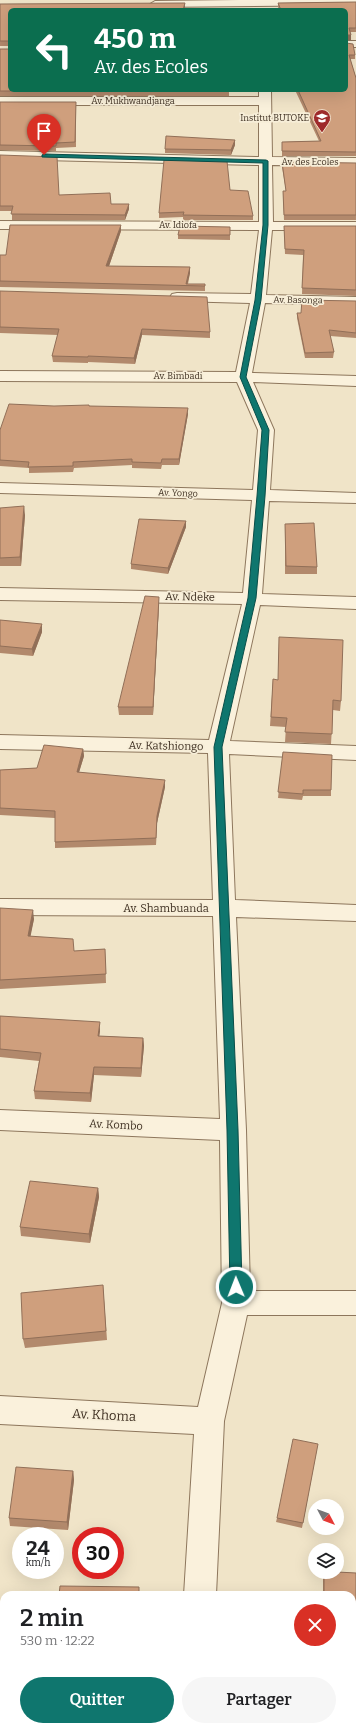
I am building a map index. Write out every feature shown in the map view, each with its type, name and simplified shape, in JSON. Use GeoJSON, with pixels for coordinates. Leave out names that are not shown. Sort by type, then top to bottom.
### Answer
{"type":"FeatureCollection","features":[{"type":"Feature","properties":{"kind":"street"},"geometry":{"type":"LineString","coordinates":[[148,4],[356,2]]}},
{"type":"Feature","properties":{"kind":"street"},"geometry":{"type":"LineString","coordinates":[[200,1591],[209,1421],[236,1303],[233,1130],[218,747],[252,598],[266,430],[243,377],[258,300],[266,225],[265,96]]}},
{"type":"Feature","properties":{"kind":"street","name":"Av. Mukhwandjanga"},"geometry":{"type":"LineString","coordinates":[[0,101],[265,96]]}},
{"type":"Feature","properties":{"kind":"street","name":"Av. des Ecoles"},"geometry":{"type":"LineString","coordinates":[[0,155],[356,162]]}},
{"type":"Feature","properties":{"kind":"street","name":"Av. Idiofa"},"geometry":{"type":"LineString","coordinates":[[0,225],[356,226]]}},
{"type":"Feature","properties":{"kind":"street","name":"Av. Basonga"},"geometry":{"type":"LineString","coordinates":[[164,297],[356,301]]}},
{"type":"Feature","properties":{"kind":"street","name":"Av. Bimbadi"},"geometry":{"type":"LineString","coordinates":[[0,376],[243,377],[356,381]]}},
{"type":"Feature","properties":{"kind":"street","name":"Av. Yongo"},"geometry":{"type":"LineString","coordinates":[[0,488],[356,498]]}},
{"type":"Feature","properties":{"kind":"street","name":"Av. Ndeke"},"geometry":{"type":"LineString","coordinates":[[0,594],[252,598],[356,603]]}},
{"type":"Feature","properties":{"kind":"street","name":"Av. Katshiongo"},"geometry":{"type":"LineString","coordinates":[[0,742],[218,747],[356,753]]}},
{"type":"Feature","properties":{"kind":"street","name":"Av. Shambuanda"},"geometry":{"type":"LineString","coordinates":[[0,907],[224,908],[356,913]]}},
{"type":"Feature","properties":{"kind":"street","name":"Av. Kombo"},"geometry":{"type":"LineString","coordinates":[[0,1120],[233,1130]]}},
{"type":"Feature","properties":{"kind":"street"},"geometry":{"type":"LineString","coordinates":[[236,1303],[356,1303]]}},
{"type":"Feature","properties":{"kind":"street","name":"Av. Khoma"},"geometry":{"type":"LineString","coordinates":[[0,1410],[209,1421]]}},
{"type":"Feature","properties":{"kind":"building"},"geometry":{"type":"Polygon","coordinates":[[[356,2],[356,28],[349,28],[351,35],[348,35],[348,8],[280,8],[278,3],[356,2]]]}},
{"type":"Feature","properties":{"kind":"building"},"geometry":{"type":"Polygon","coordinates":[[[185,3],[184,8],[8,8],[8,41],[0,41],[0,4],[185,3]]]}},
{"type":"Feature","properties":{"kind":"building","name":"Institut BUTOKE"},"geometry":{"type":"Polygon","coordinates":[[[348,43],[353,44],[355,55],[349,55],[356,78],[356,152],[282,151],[282,142],[321,141],[299,92],[348,92],[348,43]]]}},
{"type":"Feature","properties":{"kind":"building"},"geometry":{"type":"Polygon","coordinates":[[[0,49],[8,49],[8,91],[0,91],[0,49]]]}},
{"type":"Feature","properties":{"kind":"building"},"geometry":{"type":"Polygon","coordinates":[[[0,102],[76,102],[75,142],[56,143],[56,146],[0,145],[0,102]]]}},
{"type":"Feature","properties":{"kind":"building"},"geometry":{"type":"Polygon","coordinates":[[[166,136],[235,140],[231,150],[165,149],[166,136]]]}},
{"type":"Feature","properties":{"kind":"building"},"geometry":{"type":"Polygon","coordinates":[[[0,155],[57,157],[59,195],[110,193],[111,204],[129,204],[125,215],[11,214],[13,206],[0,206],[0,155]]]}},
{"type":"Feature","properties":{"kind":"building"},"geometry":{"type":"Polygon","coordinates":[[[164,160],[227,161],[230,190],[248,191],[253,216],[183,215],[184,212],[159,213],[164,160]]]}},
{"type":"Feature","properties":{"kind":"building"},"geometry":{"type":"Polygon","coordinates":[[[282,162],[356,163],[356,215],[284,215],[283,191],[286,191],[282,162]]]}},
{"type":"Feature","properties":{"kind":"building"},"geometry":{"type":"Polygon","coordinates":[[[10,225],[121,225],[106,266],[190,267],[186,284],[205,284],[205,286],[0,281],[0,255],[6,255],[10,225]]]}},
{"type":"Feature","properties":{"kind":"building"},"geometry":{"type":"Polygon","coordinates":[[[180,226],[230,227],[230,235],[178,235],[180,226]]]}},
{"type":"Feature","properties":{"kind":"building"},"geometry":{"type":"Polygon","coordinates":[[[284,226],[356,226],[356,290],[302,288],[304,250],[285,249],[284,226]]]}},
{"type":"Feature","properties":{"kind":"building"},"geometry":{"type":"Polygon","coordinates":[[[0,291],[207,297],[210,332],[142,329],[134,358],[52,356],[59,329],[0,327],[0,291]]]}},
{"type":"Feature","properties":{"kind":"building"},"geometry":{"type":"Polygon","coordinates":[[[302,300],[356,301],[356,333],[329,330],[334,352],[305,353],[297,313],[301,313],[302,300]]]}},
{"type":"Feature","properties":{"kind":"building"},"geometry":{"type":"Polygon","coordinates":[[[9,404],[188,408],[179,459],[162,459],[161,463],[132,462],[132,459],[73,462],[73,466],[28,467],[29,462],[0,460],[0,430],[9,404]]]}},
{"type":"Feature","properties":{"kind":"building"},"geometry":{"type":"Polygon","coordinates":[[[24,506],[20,557],[0,558],[0,508],[24,506]]]}},
{"type":"Feature","properties":{"kind":"building"},"geometry":{"type":"Polygon","coordinates":[[[139,519],[186,521],[168,568],[131,564],[139,519]]]}},
{"type":"Feature","properties":{"kind":"building"},"geometry":{"type":"Polygon","coordinates":[[[314,523],[317,567],[286,566],[285,524],[314,523]]]}},
{"type":"Feature","properties":{"kind":"building"},"geometry":{"type":"Polygon","coordinates":[[[145,596],[159,597],[153,707],[118,707],[145,596]]]}},
{"type":"Feature","properties":{"kind":"building"},"geometry":{"type":"Polygon","coordinates":[[[0,620],[42,624],[32,649],[0,646],[0,620]]]}},
{"type":"Feature","properties":{"kind":"building"},"geometry":{"type":"Polygon","coordinates":[[[279,637],[343,640],[341,701],[333,700],[332,734],[285,732],[287,718],[271,717],[273,679],[278,680],[279,637]]]}},
{"type":"Feature","properties":{"kind":"building"},"geometry":{"type":"Polygon","coordinates":[[[44,745],[83,749],[77,772],[165,780],[157,816],[156,838],[55,842],[55,811],[0,808],[0,770],[37,768],[44,745]]]}},
{"type":"Feature","properties":{"kind":"building"},"geometry":{"type":"Polygon","coordinates":[[[283,752],[332,755],[331,790],[303,790],[303,794],[278,792],[283,752]]]}},
{"type":"Feature","properties":{"kind":"building"},"geometry":{"type":"Polygon","coordinates":[[[0,908],[33,910],[28,936],[73,939],[74,951],[105,949],[106,974],[0,980],[0,908]]]}},
{"type":"Feature","properties":{"kind":"building"},"geometry":{"type":"Polygon","coordinates":[[[0,1016],[100,1022],[98,1036],[143,1038],[141,1068],[94,1067],[90,1093],[34,1091],[41,1053],[0,1049],[0,1016]]]}},
{"type":"Feature","properties":{"kind":"building"},"geometry":{"type":"Polygon","coordinates":[[[30,1181],[98,1188],[89,1234],[20,1227],[30,1181]]]}},
{"type":"Feature","properties":{"kind":"building"},"geometry":{"type":"Polygon","coordinates":[[[103,1285],[106,1331],[23,1339],[21,1293],[103,1285]]]}},
{"type":"Feature","properties":{"kind":"building"},"geometry":{"type":"Polygon","coordinates":[[[293,1439],[318,1444],[303,1523],[277,1518],[293,1439]]]}},
{"type":"Feature","properties":{"kind":"building"},"geometry":{"type":"Polygon","coordinates":[[[16,1467],[73,1471],[67,1522],[9,1518],[16,1467]]]}},
{"type":"Feature","properties":{"kind":"building"},"geometry":{"type":"Polygon","coordinates":[[[344,1572],[356,1573],[356,1591],[324,1591],[324,1579],[344,1579],[344,1572]]]}},
{"type":"Feature","properties":{"kind":"building"},"geometry":{"type":"Polygon","coordinates":[[[60,1586],[139,1587],[139,1591],[59,1591],[60,1586]]]}},
{"type":"Feature","properties":{"kind":"place","name":"Institut BUTOKE"},"geometry":{"type":"Point","coordinates":[322,133]}},
{"type":"Feature","properties":{"kind":"route"},"geometry":{"type":"LineString","coordinates":[[44,155],[266,161],[266,225],[258,300],[243,377],[266,430],[261,496],[252,598],[218,747],[233,1130],[236,1287]]}}]}
